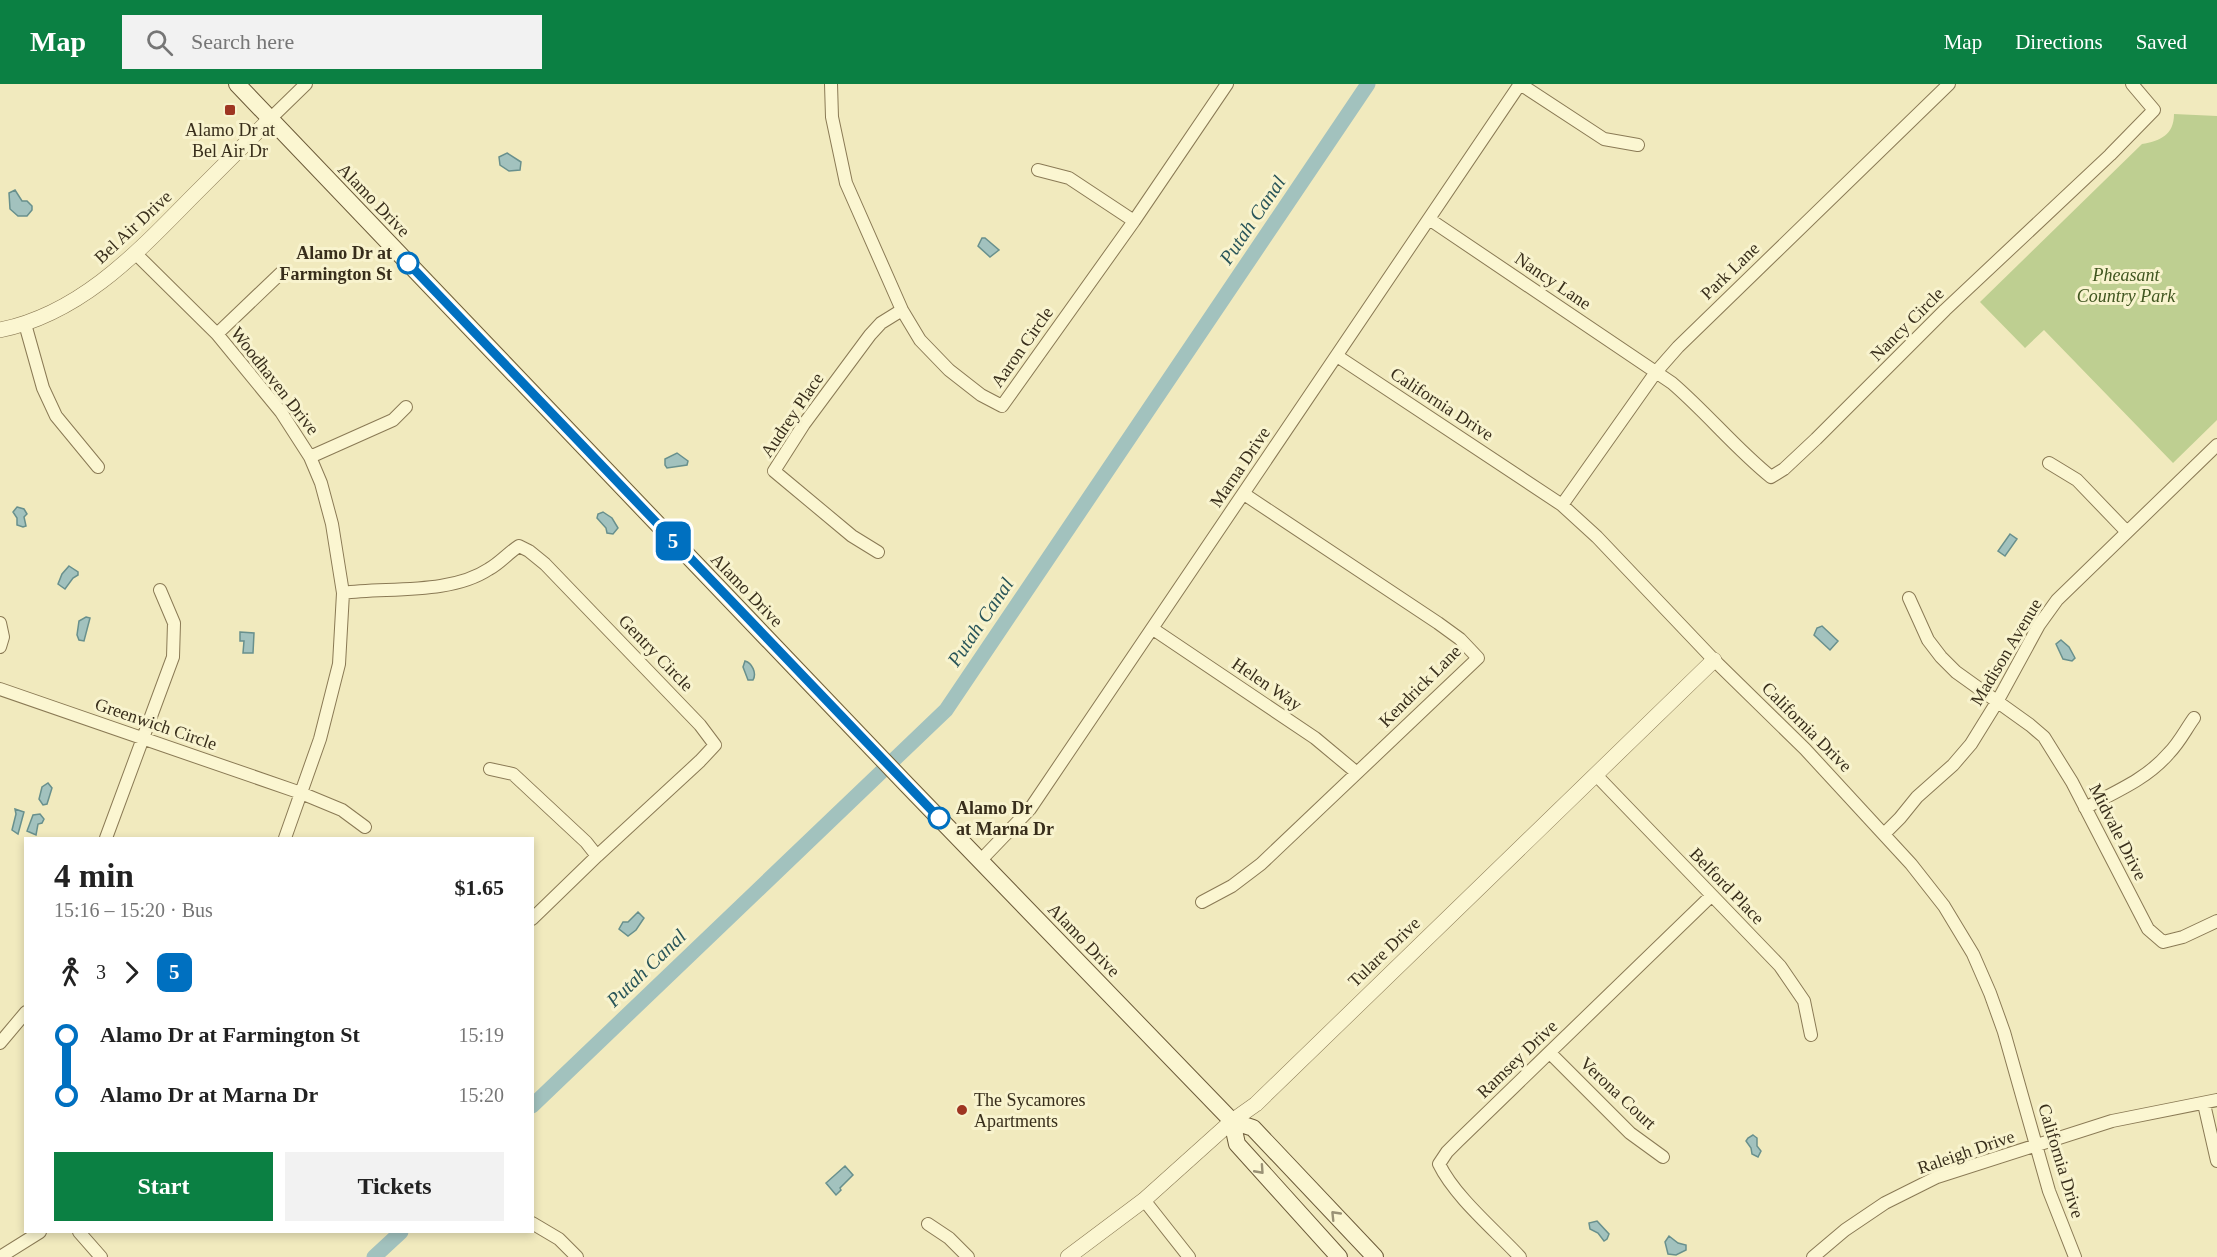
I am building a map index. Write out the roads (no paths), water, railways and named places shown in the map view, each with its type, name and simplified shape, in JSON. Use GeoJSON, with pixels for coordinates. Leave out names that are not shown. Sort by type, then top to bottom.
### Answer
{"type":"FeatureCollection","features":[{"type":"Feature","properties":{"kind":"main road","name":"Alamo Drive"},"geometry":{"type":"LineString","coordinates":[[237,84],[896,774],[1232,1121],[1253,1128],[1376,1257]]}},
{"type":"Feature","properties":{"kind":"main road","name":"Alamo Drive"},"geometry":{"type":"LineString","coordinates":[[1232,1121],[1237,1144],[1340,1257]]}},
{"type":"Feature","properties":{"kind":"street"},"geometry":{"type":"LineString","coordinates":[[270,119],[306,84]]}},
{"type":"Feature","properties":{"kind":"street","name":"Aaron Circle"},"geometry":{"type":"LineString","coordinates":[[831,84],[832,117],[846,183],[902,310],[920,340],[949,370],[981,395],[1002,406],[1134,221],[1227,84]]}},
{"type":"Feature","properties":{"kind":"street"},"geometry":{"type":"LineString","coordinates":[[1520,84],[1604,139],[1638,145]]}},
{"type":"Feature","properties":{"kind":"street","name":"Marna Drive"},"geometry":{"type":"LineString","coordinates":[[980,861],[1030,809],[1154,629],[1520,84]]}},
{"type":"Feature","properties":{"kind":"street","name":"Park Lane"},"geometry":{"type":"LineString","coordinates":[[1562,505],[1656,372],[1678,347],[1949,84]]}},
{"type":"Feature","properties":{"kind":"street","name":"Nancy Circle"},"geometry":{"type":"LineString","coordinates":[[1656,372],[1698,405],[1749,458],[1771,477],[1784,469],[1816,439],[1945,310],[2110,155],[2154,110],[2132,84]]}},
{"type":"Feature","properties":{"kind":"street","name":"Bel Air Drive"},"geometry":{"type":"LineString","coordinates":[[0,330],[24,324],[76,300],[106,279],[270,119]]}},
{"type":"Feature","properties":{"kind":"street"},"geometry":{"type":"LineString","coordinates":[[1038,170],[1069,178],[1134,221]]}},
{"type":"Feature","properties":{"kind":"street","name":"Nancy Lane"},"geometry":{"type":"LineString","coordinates":[[1429,219],[1656,372]]}},
{"type":"Feature","properties":{"kind":"street","name":"Woodhaven Drive"},"geometry":{"type":"LineString","coordinates":[[135,253],[217,334],[281,412],[310,457],[321,483],[332,524],[343,593],[339,664],[320,739],[285,837]]}},
{"type":"Feature","properties":{"kind":"street"},"geometry":{"type":"LineString","coordinates":[[217,334],[283,271]]}},
{"type":"Feature","properties":{"kind":"street","name":"Audrey Place"},"geometry":{"type":"LineString","coordinates":[[878,552],[852,536],[774,471],[804,424],[870,335],[881,323],[902,310]]}},
{"type":"Feature","properties":{"kind":"street"},"geometry":{"type":"LineString","coordinates":[[24,324],[43,388],[56,416],[98,467]]}},
{"type":"Feature","properties":{"kind":"street","name":"California Drive"},"geometry":{"type":"LineString","coordinates":[[1337,356],[1562,505],[1597,537],[1714,660],[1805,749],[1911,864],[1944,906],[1973,954],[2004,1032],[2049,1191],[2075,1257]]}},
{"type":"Feature","properties":{"kind":"street"},"geometry":{"type":"LineString","coordinates":[[310,457],[393,420],[406,407]]}},
{"type":"Feature","properties":{"kind":"street","name":"Madison Avenue"},"geometry":{"type":"LineString","coordinates":[[1884,833],[1953,765],[1971,744],[2028,644],[2057,600],[2217,445]]}},
{"type":"Feature","properties":{"kind":"street"},"geometry":{"type":"LineString","coordinates":[[2049,463],[2076,480],[2127,532]]}},
{"type":"Feature","properties":{"kind":"street","name":"Kendrick Lane"},"geometry":{"type":"LineString","coordinates":[[1202,902],[1232,886],[1261,864],[1478,658],[1460,639],[1438,623],[1244,494]]}},
{"type":"Feature","properties":{"kind":"street","name":"Gentry Circle"},"geometry":{"type":"LineString","coordinates":[[343,593],[362,590],[393,591],[467,579],[489,569],[519,546],[545,564],[700,725],[715,745],[534,917]]}},
{"type":"Feature","properties":{"kind":"street"},"geometry":{"type":"LineString","coordinates":[[106,837],[173,657],[174,623],[160,590]]}},
{"type":"Feature","properties":{"kind":"street","name":"Midvale Drive"},"geometry":{"type":"LineString","coordinates":[[1909,598],[1928,640],[1941,657],[1956,672],[2044,737],[2057,756],[2145,923],[2163,942],[2183,937],[2217,921]]}},
{"type":"Feature","properties":{"kind":"street"},"geometry":{"type":"LineString","coordinates":[[0,623],[3,637],[0,647]]}},
{"type":"Feature","properties":{"kind":"street","name":"Helen Way"},"geometry":{"type":"LineString","coordinates":[[1154,629],[1315,738],[1357,773]]}},
{"type":"Feature","properties":{"kind":"street","name":"Tulare Drive"},"geometry":{"type":"LineString","coordinates":[[1068,1257],[1144,1200],[1232,1121],[1256,1104],[1714,660]]}},
{"type":"Feature","properties":{"kind":"street","name":"Greenwich Circle"},"geometry":{"type":"LineString","coordinates":[[0,689],[301,793],[342,810],[365,827]]}},
{"type":"Feature","properties":{"kind":"street"},"geometry":{"type":"LineString","coordinates":[[2085,808],[2128,786],[2151,771],[2170,752],[2194,718]]}},
{"type":"Feature","properties":{"kind":"street"},"geometry":{"type":"LineString","coordinates":[[490,769],[513,774],[586,842],[597,856]]}},
{"type":"Feature","properties":{"kind":"street","name":"Belford Place"},"geometry":{"type":"LineString","coordinates":[[1596,775],[1780,966],[1804,1001],[1811,1035]]}},
{"type":"Feature","properties":{"kind":"street","name":"Ramsey Drive"},"geometry":{"type":"LineString","coordinates":[[1520,1257],[1451,1184],[1439,1164],[1447,1152],[1711,896]]}},
{"type":"Feature","properties":{"kind":"street"},"geometry":{"type":"LineString","coordinates":[[0,1043],[24,1014]]}},
{"type":"Feature","properties":{"kind":"street","name":"Verona Court"},"geometry":{"type":"LineString","coordinates":[[1550,1053],[1630,1133],[1663,1157]]}},
{"type":"Feature","properties":{"kind":"street","name":"Raleigh Drive"},"geometry":{"type":"LineString","coordinates":[[1813,1257],[1845,1230],[1885,1203],[1937,1177],[2112,1121],[2217,1100]]}},
{"type":"Feature","properties":{"kind":"street"},"geometry":{"type":"LineString","coordinates":[[2204,1104],[2217,1161]]}},
{"type":"Feature","properties":{"kind":"street"},"geometry":{"type":"LineString","coordinates":[[1144,1200],[1189,1257]]}},
{"type":"Feature","properties":{"kind":"street"},"geometry":{"type":"LineString","coordinates":[[534,1224],[560,1239],[577,1257]]}},
{"type":"Feature","properties":{"kind":"street"},"geometry":{"type":"LineString","coordinates":[[928,1224],[949,1238],[968,1257]]}},
{"type":"Feature","properties":{"kind":"street"},"geometry":{"type":"LineString","coordinates":[[0,1257],[38,1233]]}},
{"type":"Feature","properties":{"kind":"street"},"geometry":{"type":"LineString","coordinates":[[80,1233],[100,1257]]}},
{"type":"Feature","properties":{"kind":"water"},"geometry":{"type":"Polygon","coordinates":[[[507,153],[521,162],[520,170],[509,171],[500,165],[499,157],[507,153]]]}},
{"type":"Feature","properties":{"kind":"water"},"geometry":{"type":"Polygon","coordinates":[[[15,190],[22,201],[27,201],[32,206],[27,216],[18,216],[10,209],[9,193],[15,190]]]}},
{"type":"Feature","properties":{"kind":"water"},"geometry":{"type":"Polygon","coordinates":[[[982,238],[999,250],[990,257],[978,246],[982,238]]]}},
{"type":"Feature","properties":{"kind":"water"},"geometry":{"type":"Polygon","coordinates":[[[677,453],[688,461],[687,465],[667,468],[665,459],[677,453]]]}},
{"type":"Feature","properties":{"kind":"water"},"geometry":{"type":"Polygon","coordinates":[[[17,507],[24,509],[27,514],[24,517],[26,526],[17,525],[17,518],[13,512],[17,507]]]}},
{"type":"Feature","properties":{"kind":"water"},"geometry":{"type":"Polygon","coordinates":[[[603,512],[612,518],[618,528],[613,534],[607,533],[606,528],[597,518],[598,514],[603,512]]]}},
{"type":"Feature","properties":{"kind":"water"},"geometry":{"type":"Polygon","coordinates":[[[2010,534],[2017,539],[2005,556],[1998,551],[2010,534]]]}},
{"type":"Feature","properties":{"kind":"water"},"geometry":{"type":"Polygon","coordinates":[[[69,566],[78,572],[78,575],[65,589],[58,584],[62,574],[69,566]]]}},
{"type":"Feature","properties":{"kind":"water"},"geometry":{"type":"Polygon","coordinates":[[[86,617],[90,618],[84,641],[79,640],[77,635],[79,621],[86,617]]]}},
{"type":"Feature","properties":{"kind":"water"},"geometry":{"type":"Polygon","coordinates":[[[1822,626],[1838,641],[1830,650],[1814,635],[1817,628],[1822,626]]]}},
{"type":"Feature","properties":{"kind":"water"},"geometry":{"type":"Polygon","coordinates":[[[240,632],[254,633],[253,653],[243,653],[244,641],[240,641],[240,632]]]}},
{"type":"Feature","properties":{"kind":"water"},"geometry":{"type":"Polygon","coordinates":[[[2061,640],[2069,647],[2075,658],[2072,661],[2063,659],[2056,644],[2061,640]]]}},
{"type":"Feature","properties":{"kind":"water"},"geometry":{"type":"Polygon","coordinates":[[[745,661],[753,669],[753,680],[748,680],[743,667],[745,661]]]}},
{"type":"Feature","properties":{"kind":"water"},"geometry":{"type":"Polygon","coordinates":[[[48,783],[52,788],[47,804],[43,805],[39,799],[42,787],[48,783]]]}},
{"type":"Feature","properties":{"kind":"water"},"geometry":{"type":"Polygon","coordinates":[[[15,809],[24,812],[18,834],[12,830],[15,809]]]}},
{"type":"Feature","properties":{"kind":"water"},"geometry":{"type":"Polygon","coordinates":[[[40,814],[44,819],[38,824],[36,835],[27,831],[33,815],[40,814]]]}},
{"type":"Feature","properties":{"kind":"water"},"geometry":{"type":"Polygon","coordinates":[[[638,912],[644,918],[636,930],[628,936],[619,929],[623,922],[628,922],[638,912]]]}},
{"type":"Feature","properties":{"kind":"water"},"geometry":{"type":"Polygon","coordinates":[[[1753,1135],[1757,1138],[1757,1146],[1761,1151],[1758,1157],[1752,1154],[1746,1141],[1753,1135]]]}},
{"type":"Feature","properties":{"kind":"water"},"geometry":{"type":"Polygon","coordinates":[[[845,1166],[853,1175],[836,1195],[826,1183],[845,1166]]]}},
{"type":"Feature","properties":{"kind":"water"},"geometry":{"type":"Polygon","coordinates":[[[1597,1221],[1609,1234],[1604,1241],[1598,1233],[1590,1229],[1589,1223],[1597,1221]]]}},
{"type":"Feature","properties":{"kind":"water"},"geometry":{"type":"Polygon","coordinates":[[[1669,1236],[1678,1243],[1686,1245],[1686,1250],[1676,1255],[1668,1254],[1665,1242],[1669,1236]]]}},
{"type":"Feature","properties":{"kind":"waterway","name":"Putah Canal"},"geometry":{"type":"LineString","coordinates":[[534,1104],[946,710],[1368,84]]}},
{"type":"Feature","properties":{"kind":"waterway","name":"Putah Canal"},"geometry":{"type":"LineString","coordinates":[[374,1257],[400,1233]]}},
{"type":"Feature","properties":{"kind":"place","name":"Alamo Dr at Bel Air Dr"},"geometry":{"type":"Point","coordinates":[230,110]}},
{"type":"Feature","properties":{"kind":"place","name":"Alamo Dr at Farmington St"},"geometry":{"type":"Point","coordinates":[408,263]}},
{"type":"Feature","properties":{"kind":"place","name":"Alamo Dr at Marna Dr"},"geometry":{"type":"Point","coordinates":[939,818]}},
{"type":"Feature","properties":{"kind":"place","name":"The Sycamores Apartments"},"geometry":{"type":"Point","coordinates":[962,1110]}},
{"type":"Feature","properties":{"kind":"park label","name":"Pheasant Country Park"},"geometry":{"type":"Point","coordinates":[2126,285]}}]}
